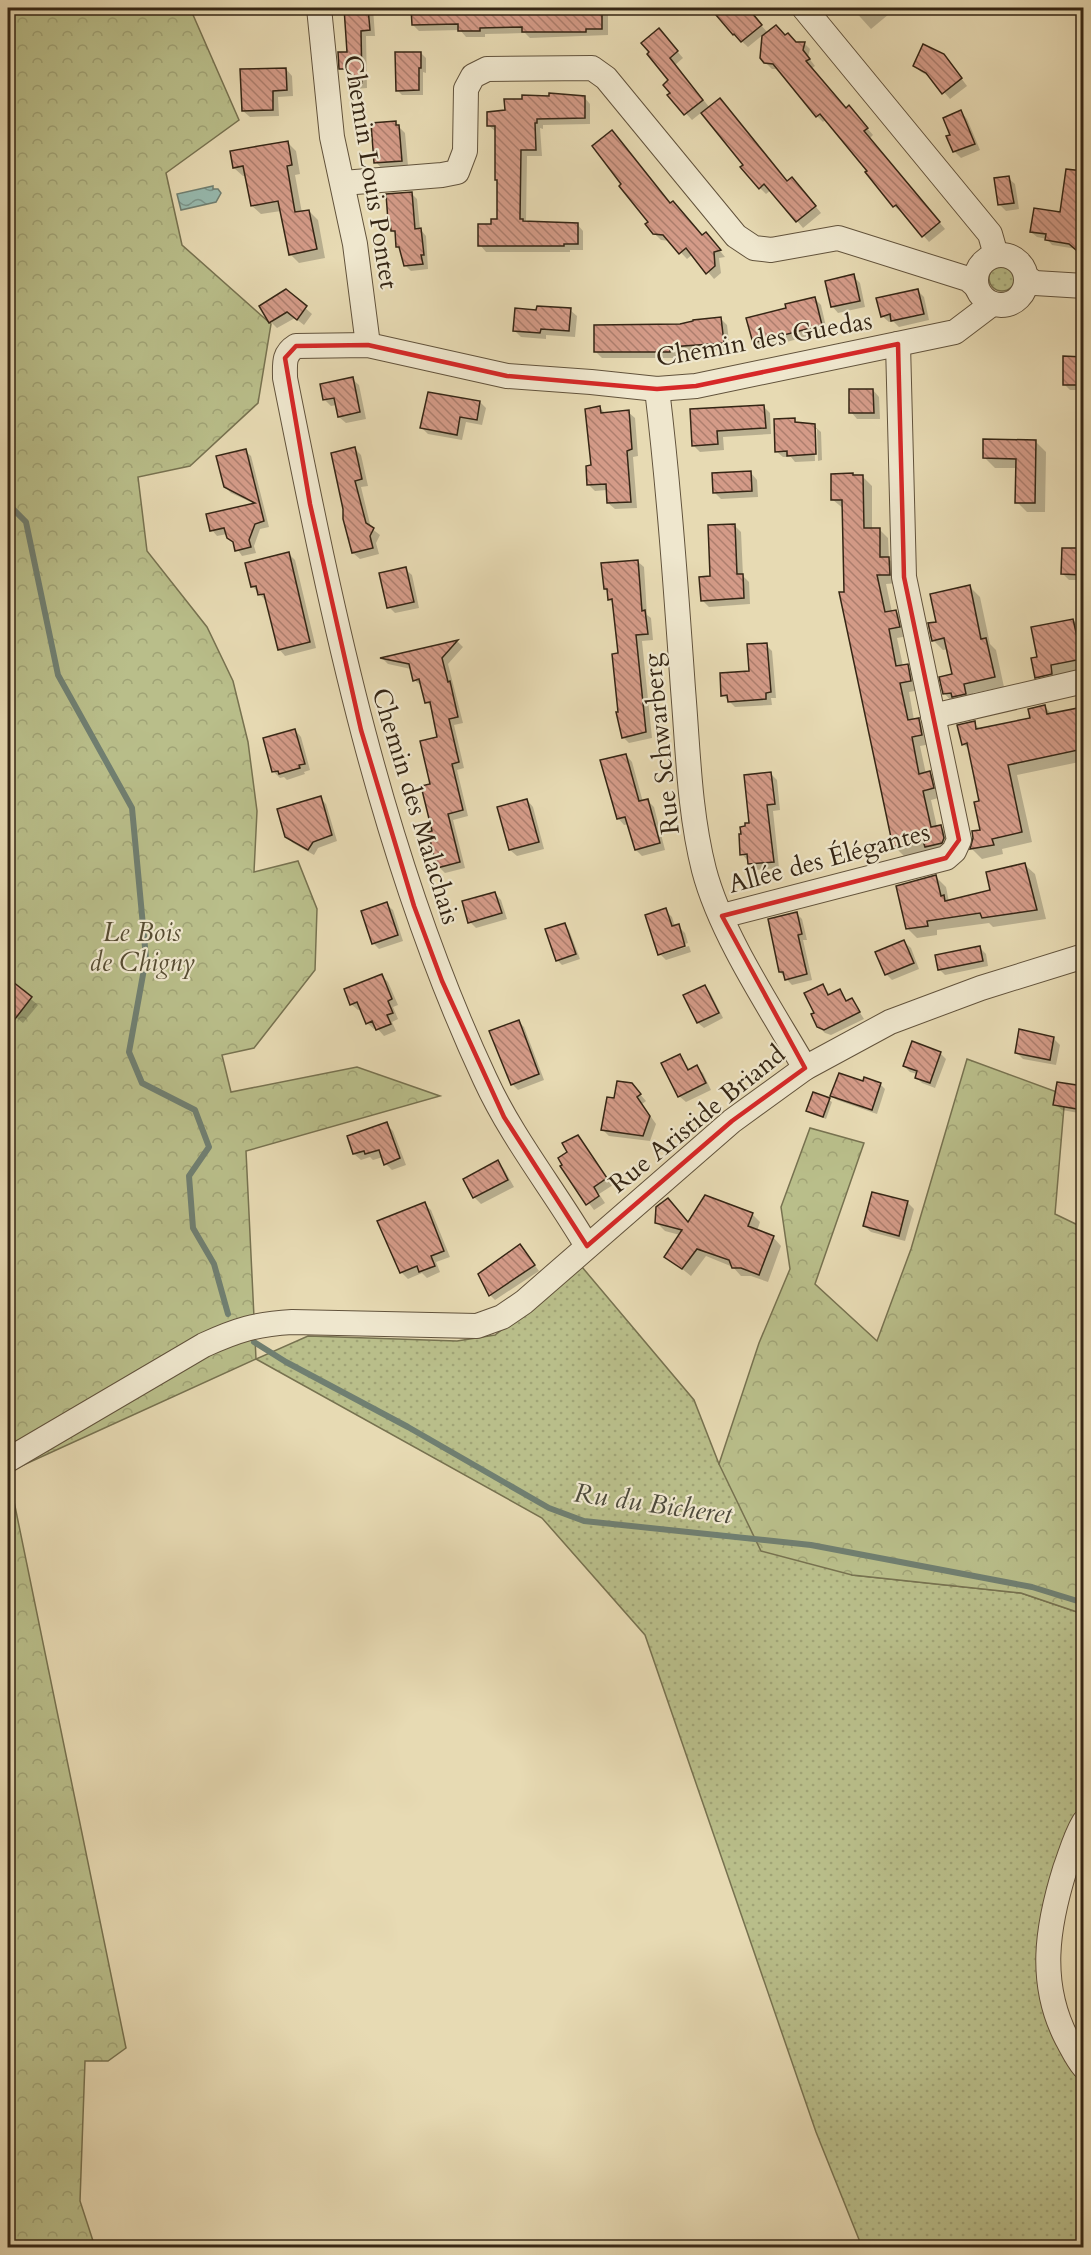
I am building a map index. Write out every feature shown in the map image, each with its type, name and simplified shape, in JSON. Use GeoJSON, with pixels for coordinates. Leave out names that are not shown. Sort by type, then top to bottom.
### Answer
{"type":"FeatureCollection","features":[{"type":"Feature","properties":{"kind":"street","name":"Chemin Louis Pontet"},"geometry":{"type":"LineString","coordinates":[[318,8],[332,137],[354,244],[368,345]]}},
{"type":"Feature","properties":{"kind":"street"},"geometry":{"type":"LineString","coordinates":[[804,8],[990,234],[996,255]]}},
{"type":"Feature","properties":{"kind":"street"},"geometry":{"type":"LineString","coordinates":[[343,183],[457,172],[465,151],[466,89],[473,76],[487,69],[592,69],[606,78],[736,236],[754,248],[771,250],[838,238],[968,279],[984,295],[1000,306],[1016,301],[1026,287],[1027,278],[1020,262],[1013,257],[996,255],[982,263],[977,270],[984,295]]}},
{"type":"Feature","properties":{"kind":"street"},"geometry":{"type":"LineString","coordinates":[[1027,278],[1035,283],[1083,286]]}},
{"type":"Feature","properties":{"kind":"street","name":"Chemin des Guedas"},"geometry":{"type":"LineString","coordinates":[[290,350],[296,345],[368,345],[507,376],[591,382],[657,390],[696,386],[955,332],[984,295]]}},
{"type":"Feature","properties":{"kind":"street","name":"Allée des Élégantes"},"geometry":{"type":"LineString","coordinates":[[722,916],[946,858],[954,851],[958,840],[904,577],[898,344]]}},
{"type":"Feature","properties":{"kind":"street","name":"Chemin des Malachais"},"geometry":{"type":"LineString","coordinates":[[290,350],[285,358],[285,378],[310,504],[361,730],[414,906],[442,981],[499,1108],[587,1246]]}},
{"type":"Feature","properties":{"kind":"street","name":"Rue Schwarberg"},"geometry":{"type":"LineString","coordinates":[[657,390],[666,462],[690,776],[705,871],[739,952],[805,1068]]}},
{"type":"Feature","properties":{"kind":"street"},"geometry":{"type":"LineString","coordinates":[[933,716],[1083,681]]}},
{"type":"Feature","properties":{"kind":"street","name":"Rue Aristide Briand"},"geometry":{"type":"LineString","coordinates":[[8,1460],[204,1345],[232,1333],[263,1324],[292,1322],[477,1326],[502,1317],[524,1302],[732,1121],[805,1068],[890,1022],[981,988],[1083,956]]}},
{"type":"Feature","properties":{"kind":"street"},"geometry":{"type":"LineString","coordinates":[[1083,1822],[1059,1888],[1049,1941],[1048,1978],[1056,2017],[1083,2067]]}},
{"type":"Feature","properties":{"kind":"highlighted area"},"geometry":{"type":"Polygon","coordinates":[[[898,344],[904,577],[959,840],[946,858],[722,916],[805,1068],[732,1121],[587,1246],[504,1117],[442,981],[414,906],[361,730],[310,504],[285,358],[296,346],[368,345],[507,376],[657,389],[696,386],[898,344]]]}},
{"type":"Feature","properties":{"kind":"green space","name":"Le Bois de Chigny"},"geometry":{"type":"Polygon","coordinates":[[[8,8],[190,8],[239,120],[166,173],[182,245],[271,324],[258,403],[190,466],[138,477],[147,551],[207,627],[233,681],[248,742],[257,811],[254,872],[298,861],[317,909],[315,970],[254,1048],[222,1055],[231,1092],[357,1067],[440,1096],[246,1151],[256,1359],[8,1472],[8,8]]]}},
{"type":"Feature","properties":{"kind":"green space"},"geometry":{"type":"Polygon","coordinates":[[[1002,265],[1011,269],[1015,278],[1011,287],[1002,291],[993,287],[989,278],[993,269],[1002,265]]]}},
{"type":"Feature","properties":{"kind":"green space"},"geometry":{"type":"Polygon","coordinates":[[[967,1059],[1065,1095],[1055,1214],[1084,1228],[1083,1614],[1021,1593],[852,1575],[761,1551],[719,1464],[759,1343],[790,1269],[781,1207],[810,1128],[864,1143],[815,1284],[877,1341],[911,1249],[967,1059]]]}},
{"type":"Feature","properties":{"kind":"green space"},"geometry":{"type":"Polygon","coordinates":[[[582,1267],[694,1400],[719,1464],[852,1575],[1021,1593],[1083,1614],[1083,1811],[1043,1940],[1083,2076],[1083,2247],[862,2247],[816,2132],[645,1635],[542,1518],[256,1359],[308,1336],[457,1341],[495,1335],[582,1267]]]}},
{"type":"Feature","properties":{"kind":"green space"},"geometry":{"type":"Polygon","coordinates":[[[8,1472],[126,2048],[108,2061],[85,2061],[80,2201],[95,2247],[8,2248],[8,1472]]]}},
{"type":"Feature","properties":{"kind":"water"},"geometry":{"type":"Polygon","coordinates":[[[213,186],[213,189],[218,189],[221,193],[216,202],[181,210],[177,194],[213,186]]]}},
{"type":"Feature","properties":{"kind":"building"},"geometry":{"type":"Polygon","coordinates":[[[344,8],[368,8],[370,30],[361,31],[362,83],[349,83],[348,69],[339,69],[338,52],[347,52],[344,8]]]}},
{"type":"Feature","properties":{"kind":"building"},"geometry":{"type":"Polygon","coordinates":[[[411,8],[497,8],[497,10],[602,8],[602,29],[586,29],[586,32],[522,32],[522,27],[458,31],[458,24],[412,25],[411,8]]]}},
{"type":"Feature","properties":{"kind":"building"},"geometry":{"type":"Polygon","coordinates":[[[710,8],[748,8],[762,25],[741,42],[710,8]]]}},
{"type":"Feature","properties":{"kind":"building"},"geometry":{"type":"Polygon","coordinates":[[[776,25],[796,42],[805,42],[803,50],[810,59],[806,61],[846,108],[849,105],[868,128],[864,131],[940,222],[922,237],[896,205],[893,207],[820,114],[816,117],[773,64],[764,63],[760,58],[762,36],[776,25]]]}},
{"type":"Feature","properties":{"kind":"building"},"geometry":{"type":"Polygon","coordinates":[[[659,28],[678,51],[670,58],[703,100],[684,115],[667,95],[670,93],[663,85],[668,80],[641,43],[659,28]]]}},
{"type":"Feature","properties":{"kind":"building"},"geometry":{"type":"Polygon","coordinates":[[[923,44],[944,54],[962,78],[942,94],[926,73],[913,66],[923,44]]]}},
{"type":"Feature","properties":{"kind":"building"},"geometry":{"type":"Polygon","coordinates":[[[395,52],[421,52],[419,90],[396,91],[395,52]]]}},
{"type":"Feature","properties":{"kind":"building"},"geometry":{"type":"Polygon","coordinates":[[[286,68],[287,90],[273,91],[273,110],[242,111],[240,69],[286,68]]]}},
{"type":"Feature","properties":{"kind":"building"},"geometry":{"type":"Polygon","coordinates":[[[549,93],[585,96],[585,118],[537,119],[535,123],[536,150],[521,150],[520,219],[578,223],[578,244],[478,246],[478,224],[491,224],[491,219],[497,219],[495,126],[487,126],[487,112],[505,110],[504,99],[522,99],[522,95],[549,96],[549,93]]]}},
{"type":"Feature","properties":{"kind":"building"},"geometry":{"type":"Polygon","coordinates":[[[720,98],[787,181],[792,177],[816,206],[796,222],[764,184],[759,189],[740,167],[743,165],[701,113],[720,98]]]}},
{"type":"Feature","properties":{"kind":"building"},"geometry":{"type":"Polygon","coordinates":[[[961,110],[975,144],[953,152],[946,136],[950,135],[943,118],[961,110]]]}},
{"type":"Feature","properties":{"kind":"building"},"geometry":{"type":"Polygon","coordinates":[[[396,121],[396,125],[399,125],[402,161],[374,163],[371,123],[396,121]]]}},
{"type":"Feature","properties":{"kind":"building"},"geometry":{"type":"Polygon","coordinates":[[[612,130],[670,203],[673,201],[702,235],[706,232],[721,250],[714,252],[715,266],[706,274],[686,248],[679,254],[663,235],[653,234],[645,224],[648,222],[619,186],[621,184],[592,146],[612,130]]]}},
{"type":"Feature","properties":{"kind":"building"},"geometry":{"type":"Polygon","coordinates":[[[288,141],[292,165],[287,166],[295,212],[309,210],[317,249],[289,255],[278,201],[251,206],[243,166],[233,168],[230,151],[288,141]]]}},
{"type":"Feature","properties":{"kind":"building"},"geometry":{"type":"Polygon","coordinates":[[[1066,169],[1083,171],[1079,217],[1083,218],[1083,256],[1069,244],[1045,240],[1046,234],[1030,232],[1034,208],[1060,212],[1066,169]]]}},
{"type":"Feature","properties":{"kind":"building"},"geometry":{"type":"Polygon","coordinates":[[[1009,176],[1014,203],[998,205],[994,178],[1009,176]]]}},
{"type":"Feature","properties":{"kind":"building"},"geometry":{"type":"Polygon","coordinates":[[[412,192],[415,229],[421,228],[424,255],[421,255],[423,264],[404,266],[399,247],[396,247],[395,231],[391,231],[390,221],[388,221],[386,194],[412,192]]]}},
{"type":"Feature","properties":{"kind":"building"},"geometry":{"type":"Polygon","coordinates":[[[854,274],[860,301],[831,307],[825,281],[854,274]]]}},
{"type":"Feature","properties":{"kind":"building"},"geometry":{"type":"Polygon","coordinates":[[[286,289],[307,306],[297,320],[287,312],[269,323],[259,306],[286,289]]]}},
{"type":"Feature","properties":{"kind":"building"},"geometry":{"type":"Polygon","coordinates":[[[918,289],[924,314],[891,321],[890,314],[881,317],[876,298],[918,289]]]}},
{"type":"Feature","properties":{"kind":"building"},"geometry":{"type":"Polygon","coordinates":[[[815,297],[822,325],[753,343],[746,318],[786,308],[785,304],[815,297]]]}},
{"type":"Feature","properties":{"kind":"building"},"geometry":{"type":"Polygon","coordinates":[[[537,306],[571,308],[569,331],[541,329],[540,333],[513,331],[515,308],[536,310],[537,306]]]}},
{"type":"Feature","properties":{"kind":"building"},"geometry":{"type":"Polygon","coordinates":[[[721,317],[724,343],[670,347],[670,352],[594,352],[594,325],[680,324],[721,317]]]}},
{"type":"Feature","properties":{"kind":"building"},"geometry":{"type":"Polygon","coordinates":[[[1063,356],[1083,357],[1083,385],[1063,385],[1063,356]]]}},
{"type":"Feature","properties":{"kind":"building"},"geometry":{"type":"Polygon","coordinates":[[[353,377],[360,412],[338,417],[334,398],[323,400],[320,384],[353,377]]]}},
{"type":"Feature","properties":{"kind":"building"},"geometry":{"type":"Polygon","coordinates":[[[849,389],[873,389],[874,413],[849,413],[849,389]]]}},
{"type":"Feature","properties":{"kind":"building"},"geometry":{"type":"Polygon","coordinates":[[[428,392],[480,401],[477,420],[460,417],[457,435],[420,428],[428,392]]]}},
{"type":"Feature","properties":{"kind":"building"},"geometry":{"type":"Polygon","coordinates":[[[764,405],[766,428],[717,431],[718,444],[692,446],[690,409],[764,405]]]}},
{"type":"Feature","properties":{"kind":"building"},"geometry":{"type":"Polygon","coordinates":[[[600,406],[601,413],[629,410],[632,449],[627,451],[631,502],[607,503],[606,484],[587,485],[586,466],[591,465],[585,409],[600,406]]]}},
{"type":"Feature","properties":{"kind":"building"},"geometry":{"type":"Polygon","coordinates":[[[795,418],[795,422],[815,424],[816,454],[787,456],[787,451],[775,452],[774,419],[795,418]]]}},
{"type":"Feature","properties":{"kind":"building"},"geometry":{"type":"Polygon","coordinates":[[[983,439],[1036,440],[1035,503],[1015,503],[1016,459],[983,458],[983,439]]]}},
{"type":"Feature","properties":{"kind":"building"},"geometry":{"type":"Polygon","coordinates":[[[355,447],[362,479],[355,481],[366,523],[374,528],[370,536],[373,548],[352,553],[343,519],[331,453],[355,447]]]}},
{"type":"Feature","properties":{"kind":"building"},"geometry":{"type":"Polygon","coordinates":[[[246,449],[264,521],[255,524],[249,540],[251,547],[235,551],[233,542],[227,538],[224,528],[210,531],[206,514],[255,503],[224,487],[216,456],[246,449]]]}},
{"type":"Feature","properties":{"kind":"building"},"geometry":{"type":"Polygon","coordinates":[[[751,471],[752,491],[713,493],[712,473],[751,471]]]}},
{"type":"Feature","properties":{"kind":"building"},"geometry":{"type":"Polygon","coordinates":[[[853,473],[853,475],[863,475],[864,528],[880,528],[880,557],[889,557],[890,575],[877,575],[885,612],[896,610],[900,627],[889,629],[896,666],[908,664],[911,681],[900,683],[908,720],[919,718],[922,735],[912,737],[919,774],[930,771],[934,788],[923,791],[931,827],[941,825],[944,838],[942,843],[925,847],[923,841],[893,847],[839,592],[844,592],[842,500],[831,500],[831,474],[853,473]]]}},
{"type":"Feature","properties":{"kind":"building"},"geometry":{"type":"Polygon","coordinates":[[[735,524],[737,574],[743,574],[744,598],[701,601],[699,577],[710,576],[708,525],[735,524]]]}},
{"type":"Feature","properties":{"kind":"building"},"geometry":{"type":"Polygon","coordinates":[[[1062,548],[1083,548],[1083,575],[1061,574],[1062,548]]]}},
{"type":"Feature","properties":{"kind":"building"},"geometry":{"type":"Polygon","coordinates":[[[289,552],[310,642],[278,650],[264,594],[258,595],[256,586],[251,587],[245,563],[289,552]]]}},
{"type":"Feature","properties":{"kind":"building"},"geometry":{"type":"Polygon","coordinates":[[[638,560],[642,611],[645,610],[648,634],[636,635],[646,732],[622,738],[616,712],[618,712],[612,654],[618,653],[612,599],[608,600],[607,589],[604,589],[601,563],[638,560]]]}},
{"type":"Feature","properties":{"kind":"building"},"geometry":{"type":"Polygon","coordinates":[[[406,567],[414,602],[387,608],[379,573],[406,567]]]}},
{"type":"Feature","properties":{"kind":"building"},"geometry":{"type":"Polygon","coordinates":[[[970,585],[981,639],[986,638],[995,677],[964,684],[966,694],[952,697],[951,693],[943,694],[939,677],[952,674],[944,638],[932,641],[928,623],[936,622],[930,594],[970,585]]]}},
{"type":"Feature","properties":{"kind":"building"},"geometry":{"type":"Polygon","coordinates":[[[1073,619],[1082,659],[1051,665],[1052,674],[1035,678],[1031,658],[1037,657],[1031,627],[1073,619]]]}},
{"type":"Feature","properties":{"kind":"building"},"geometry":{"type":"Polygon","coordinates":[[[458,640],[442,658],[458,717],[449,719],[459,762],[452,764],[463,810],[448,814],[460,862],[437,868],[428,832],[432,831],[421,786],[430,784],[420,741],[437,737],[430,702],[425,703],[419,679],[413,681],[409,664],[380,658],[458,640]]]}},
{"type":"Feature","properties":{"kind":"building"},"geometry":{"type":"Polygon","coordinates":[[[767,643],[771,692],[766,693],[766,699],[728,702],[727,695],[721,696],[720,673],[749,671],[747,644],[767,643]]]}},
{"type":"Feature","properties":{"kind":"building"},"geometry":{"type":"Polygon","coordinates":[[[1045,705],[1047,714],[1078,708],[1083,749],[1008,765],[1022,832],[992,839],[994,845],[970,849],[972,831],[980,830],[974,802],[979,801],[967,743],[962,745],[957,725],[975,721],[976,729],[1030,718],[1028,709],[1045,705]]]}},
{"type":"Feature","properties":{"kind":"building"},"geometry":{"type":"Polygon","coordinates":[[[295,729],[305,764],[299,765],[300,768],[279,774],[278,771],[272,772],[263,738],[295,729]]]}},
{"type":"Feature","properties":{"kind":"building"},"geometry":{"type":"Polygon","coordinates":[[[626,754],[639,801],[648,799],[660,843],[635,850],[625,817],[617,819],[600,760],[626,754]]]}},
{"type":"Feature","properties":{"kind":"building"},"geometry":{"type":"Polygon","coordinates":[[[771,772],[775,804],[767,805],[774,862],[748,864],[747,854],[740,855],[739,834],[741,834],[740,827],[749,823],[744,775],[771,772]]]}},
{"type":"Feature","properties":{"kind":"building"},"geometry":{"type":"Polygon","coordinates":[[[321,796],[332,835],[313,842],[308,850],[285,837],[277,809],[321,796]]]}},
{"type":"Feature","properties":{"kind":"building"},"geometry":{"type":"Polygon","coordinates":[[[527,799],[539,842],[509,850],[497,807],[527,799]]]}},
{"type":"Feature","properties":{"kind":"building"},"geometry":{"type":"Polygon","coordinates":[[[1025,863],[1037,910],[982,918],[980,913],[927,921],[928,926],[906,929],[896,886],[936,875],[941,896],[944,895],[945,901],[990,890],[986,872],[1025,863]]]}},
{"type":"Feature","properties":{"kind":"building"},"geometry":{"type":"Polygon","coordinates":[[[495,892],[502,913],[468,923],[462,901],[495,892]]]}},
{"type":"Feature","properties":{"kind":"building"},"geometry":{"type":"Polygon","coordinates":[[[387,902],[398,935],[372,944],[361,911],[387,902]]]}},
{"type":"Feature","properties":{"kind":"building"},"geometry":{"type":"Polygon","coordinates":[[[666,908],[672,926],[679,924],[685,946],[658,955],[645,915],[666,908]]]}},
{"type":"Feature","properties":{"kind":"building"},"geometry":{"type":"Polygon","coordinates":[[[797,912],[802,934],[798,935],[807,974],[785,980],[783,972],[779,972],[768,919],[797,912]]]}},
{"type":"Feature","properties":{"kind":"building"},"geometry":{"type":"Polygon","coordinates":[[[565,923],[576,954],[556,961],[545,929],[565,923]]]}},
{"type":"Feature","properties":{"kind":"building"},"geometry":{"type":"Polygon","coordinates":[[[904,940],[914,963],[885,975],[875,952],[904,940]]]}},
{"type":"Feature","properties":{"kind":"building"},"geometry":{"type":"Polygon","coordinates":[[[980,946],[983,961],[938,970],[935,955],[980,946]]]}},
{"type":"Feature","properties":{"kind":"building"},"geometry":{"type":"Polygon","coordinates":[[[382,974],[392,999],[388,1001],[393,1013],[387,1015],[391,1024],[376,1030],[372,1021],[366,1024],[357,1002],[350,1005],[344,989],[382,974]]]}},
{"type":"Feature","properties":{"kind":"building"},"geometry":{"type":"Polygon","coordinates":[[[8,978],[32,997],[8,1028],[8,978]]]}},
{"type":"Feature","properties":{"kind":"building"},"geometry":{"type":"Polygon","coordinates":[[[823,984],[828,995],[840,989],[846,1001],[852,998],[860,1012],[824,1030],[817,1027],[811,1014],[814,1013],[804,993],[823,984]]]}},
{"type":"Feature","properties":{"kind":"building"},"geometry":{"type":"Polygon","coordinates":[[[705,985],[719,1013],[697,1023],[683,995],[705,985]]]}},
{"type":"Feature","properties":{"kind":"building"},"geometry":{"type":"Polygon","coordinates":[[[519,1020],[539,1074],[511,1085],[489,1031],[519,1020]]]}},
{"type":"Feature","properties":{"kind":"building"},"geometry":{"type":"Polygon","coordinates":[[[1019,1029],[1054,1037],[1050,1060],[1015,1053],[1019,1029]]]}},
{"type":"Feature","properties":{"kind":"building"},"geometry":{"type":"Polygon","coordinates":[[[912,1041],[941,1052],[930,1083],[915,1078],[917,1071],[903,1066],[912,1041]]]}},
{"type":"Feature","properties":{"kind":"building"},"geometry":{"type":"Polygon","coordinates":[[[680,1054],[688,1070],[697,1065],[706,1083],[678,1097],[661,1063],[680,1054]]]}},
{"type":"Feature","properties":{"kind":"building"},"geometry":{"type":"Polygon","coordinates":[[[839,1073],[863,1081],[864,1077],[881,1083],[872,1110],[830,1096],[839,1073]]]}},
{"type":"Feature","properties":{"kind":"building"},"geometry":{"type":"Polygon","coordinates":[[[617,1081],[632,1083],[641,1094],[637,1097],[650,1116],[643,1136],[601,1130],[607,1097],[614,1098],[617,1081]]]}},
{"type":"Feature","properties":{"kind":"building"},"geometry":{"type":"Polygon","coordinates":[[[1057,1082],[1083,1086],[1083,1110],[1053,1105],[1057,1082]]]}},
{"type":"Feature","properties":{"kind":"building"},"geometry":{"type":"Polygon","coordinates":[[[813,1092],[830,1098],[823,1117],[806,1111],[813,1092]]]}},
{"type":"Feature","properties":{"kind":"building"},"geometry":{"type":"Polygon","coordinates":[[[387,1122],[400,1158],[384,1165],[379,1150],[365,1154],[364,1151],[353,1154],[347,1136],[387,1122]]]}},
{"type":"Feature","properties":{"kind":"building"},"geometry":{"type":"Polygon","coordinates":[[[578,1135],[607,1178],[594,1187],[599,1196],[586,1205],[560,1166],[562,1165],[558,1158],[567,1152],[562,1143],[578,1135]]]}},
{"type":"Feature","properties":{"kind":"building"},"geometry":{"type":"Polygon","coordinates":[[[498,1160],[508,1180],[473,1198],[463,1179],[498,1160]]]}},
{"type":"Feature","properties":{"kind":"building"},"geometry":{"type":"Polygon","coordinates":[[[872,1192],[908,1201],[899,1236],[863,1226],[872,1192]]]}},
{"type":"Feature","properties":{"kind":"building"},"geometry":{"type":"Polygon","coordinates":[[[705,1195],[753,1213],[748,1226],[774,1236],[759,1275],[741,1268],[732,1268],[729,1260],[697,1249],[682,1269],[664,1257],[682,1230],[655,1223],[656,1207],[668,1198],[688,1222],[705,1195]]]}},
{"type":"Feature","properties":{"kind":"building"},"geometry":{"type":"Polygon","coordinates":[[[425,1202],[444,1251],[431,1256],[435,1266],[419,1272],[417,1266],[400,1273],[377,1221],[425,1202]]]}},
{"type":"Feature","properties":{"kind":"building"},"geometry":{"type":"Polygon","coordinates":[[[520,1244],[535,1265],[489,1296],[478,1274],[520,1244]]]}},
{"type":"Feature","properties":{"kind":"waterway","name":"Ru du Bicheret"},"geometry":{"type":"LineString","coordinates":[[8,504],[26,522],[58,675],[132,808],[146,958],[129,1052],[142,1083],[195,1110],[209,1147],[189,1176],[193,1228],[214,1264],[228,1314]]}},
{"type":"Feature","properties":{"kind":"waterway","name":"Ru du Bicheret"},"geometry":{"type":"LineString","coordinates":[[254,1342],[549,1508],[584,1521],[811,1545],[1032,1587],[1084,1603]]}}]}
